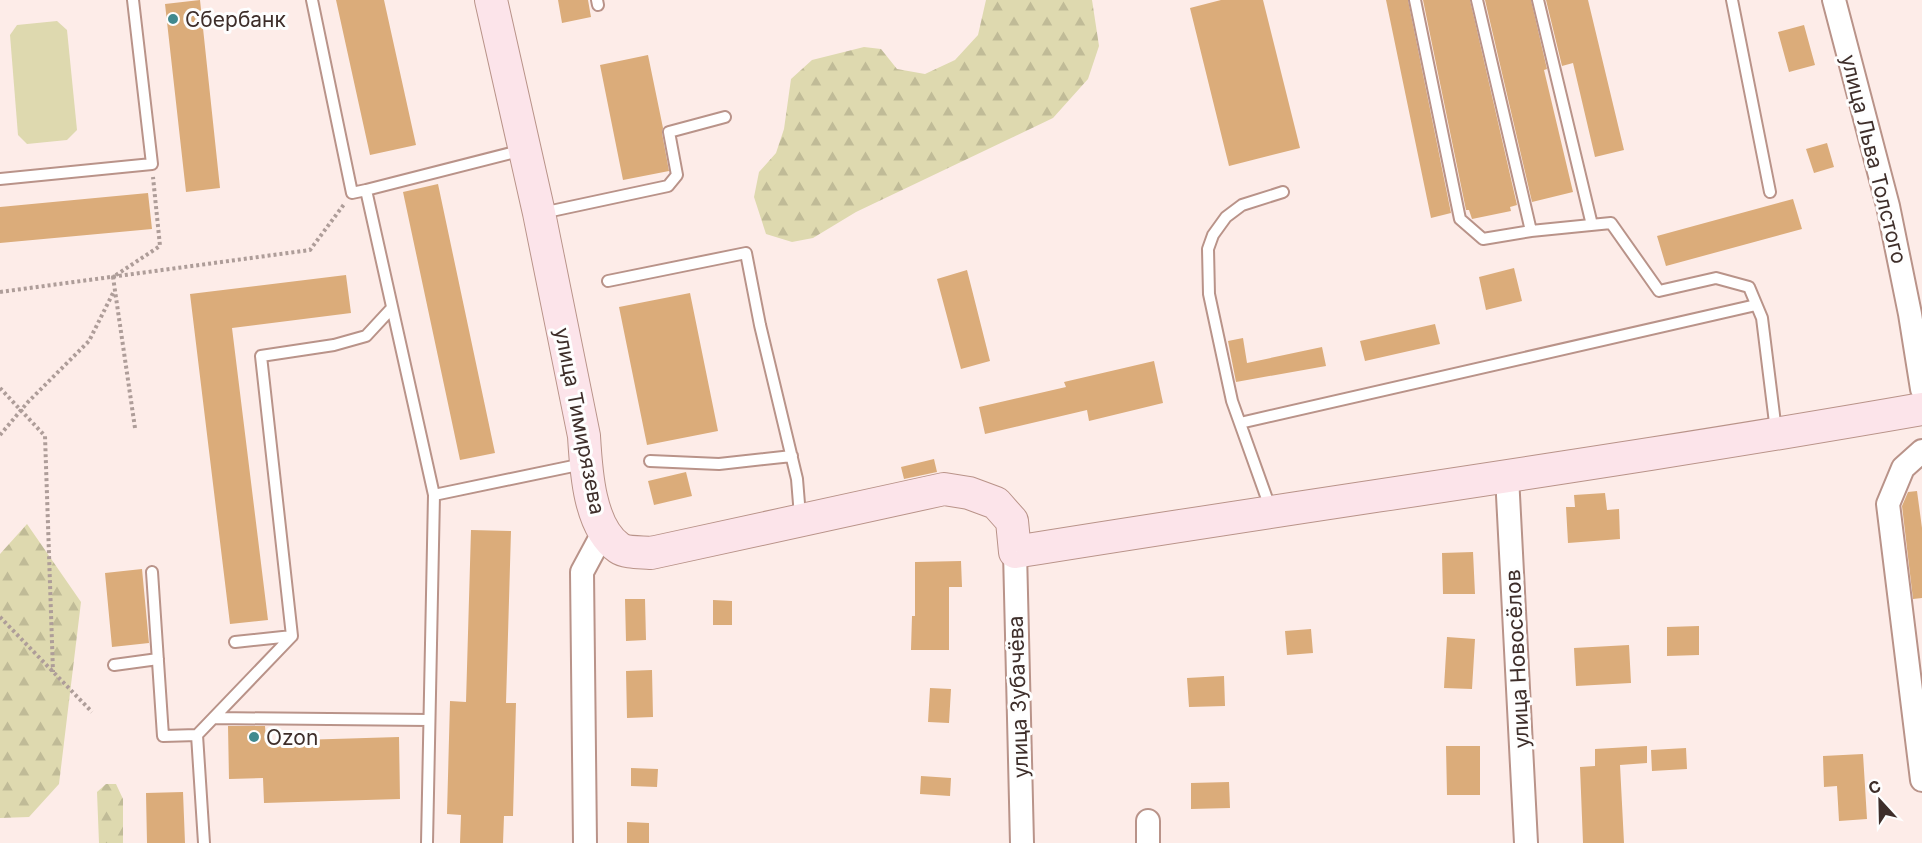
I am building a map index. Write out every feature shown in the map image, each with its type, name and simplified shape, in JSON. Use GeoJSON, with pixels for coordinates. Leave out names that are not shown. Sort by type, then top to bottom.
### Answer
{"type":"FeatureCollection","features":[{"type":"Feature","properties":{"kind":"street","name":"улица Тимирязева"},"geometry":{"type":"LineString","coordinates":[[490,0],[539,213],[584,436],[586,464],[597,519],[603,533],[582,572],[585,843]]}},
{"type":"Feature","properties":{"kind":"street","name":"улица Льва Толстого"},"geometry":{"type":"LineString","coordinates":[[1834,0],[1916,314],[1922,389]]}},
{"type":"Feature","properties":{"kind":"street"},"geometry":{"type":"LineString","coordinates":[[603,533],[621,550],[651,553],[944,489],[969,492],[996,503],[1012,521],[1015,552],[1777,434],[1922,409]]}},
{"type":"Feature","properties":{"kind":"street"},"geometry":{"type":"LineString","coordinates":[[1922,451],[1903,468],[1888,504],[1922,780]]}},
{"type":"Feature","properties":{"kind":"street","name":"улица Новосёлов"},"geometry":{"type":"LineString","coordinates":[[1508,476],[1526,843]]}},
{"type":"Feature","properties":{"kind":"street","name":"улица Зубачёва"},"geometry":{"type":"LineString","coordinates":[[1015,552],[1022,843]]}},
{"type":"Feature","properties":{"kind":"lane"},"geometry":{"type":"LineString","coordinates":[[0,179],[152,165],[133,0]]}},
{"type":"Feature","properties":{"kind":"lane"},"geometry":{"type":"LineString","coordinates":[[312,0],[352,193],[524,150]]}},
{"type":"Feature","properties":{"kind":"lane"},"geometry":{"type":"LineString","coordinates":[[1415,0],[1460,219],[1483,239],[1532,231],[1611,223],[1659,291],[1716,278],[1749,287],[1762,318],[1777,434]]}},
{"type":"Feature","properties":{"kind":"lane"},"geometry":{"type":"LineString","coordinates":[[1477,0],[1532,231]]}},
{"type":"Feature","properties":{"kind":"lane"},"geometry":{"type":"LineString","coordinates":[[1538,0],[1592,225]]}},
{"type":"Feature","properties":{"kind":"lane"},"geometry":{"type":"LineString","coordinates":[[1732,0],[1770,192]]}},
{"type":"Feature","properties":{"kind":"lane"},"geometry":{"type":"LineString","coordinates":[[539,213],[668,186],[677,175],[669,132],[725,117]]}},
{"type":"Feature","properties":{"kind":"lane"},"geometry":{"type":"LineString","coordinates":[[366,190],[434,495],[427,843]]}},
{"type":"Feature","properties":{"kind":"lane"},"geometry":{"type":"LineString","coordinates":[[1271,511],[1232,401],[1209,294],[1208,249],[1213,235],[1226,217],[1242,205],[1283,192]]}},
{"type":"Feature","properties":{"kind":"lane"},"geometry":{"type":"LineString","coordinates":[[608,281],[746,253],[760,325],[797,479],[800,520]]}},
{"type":"Feature","properties":{"kind":"lane"},"geometry":{"type":"LineString","coordinates":[[1240,423],[1756,305]]}},
{"type":"Feature","properties":{"kind":"lane"},"geometry":{"type":"LineString","coordinates":[[152,572],[164,736],[197,735],[292,636],[261,356],[334,345],[366,336],[391,309]]}},
{"type":"Feature","properties":{"kind":"lane"},"geometry":{"type":"LineString","coordinates":[[650,461],[719,464],[792,456]]}},
{"type":"Feature","properties":{"kind":"lane"},"geometry":{"type":"LineString","coordinates":[[434,495],[586,464]]}},
{"type":"Feature","properties":{"kind":"lane"},"geometry":{"type":"LineString","coordinates":[[235,642],[292,636]]}},
{"type":"Feature","properties":{"kind":"lane"},"geometry":{"type":"LineString","coordinates":[[114,665],[158,659]]}},
{"type":"Feature","properties":{"kind":"lane"},"geometry":{"type":"LineString","coordinates":[[214,718],[429,720]]}},
{"type":"Feature","properties":{"kind":"lane"},"geometry":{"type":"LineString","coordinates":[[197,735],[204,843]]}},
{"type":"Feature","properties":{"kind":"path"},"geometry":{"type":"LineString","coordinates":[[113,277],[160,246],[152,165]]}},
{"type":"Feature","properties":{"kind":"path"},"geometry":{"type":"LineString","coordinates":[[0,292],[310,250],[352,193]]}},
{"type":"Feature","properties":{"kind":"path"},"geometry":{"type":"LineString","coordinates":[[113,277],[135,428]]}},
{"type":"Feature","properties":{"kind":"path"},"geometry":{"type":"LineString","coordinates":[[0,435],[89,341],[115,290]]}},
{"type":"Feature","properties":{"kind":"path"},"geometry":{"type":"LineString","coordinates":[[0,388],[45,436],[53,672]]}},
{"type":"Feature","properties":{"kind":"path"},"geometry":{"type":"LineString","coordinates":[[0,617],[92,712]]}},
{"type":"Feature","properties":{"kind":"green space"},"geometry":{"type":"Polygon","coordinates":[[[986,0],[1092,0],[1099,46],[1088,79],[1053,118],[856,212],[813,238],[792,242],[766,234],[754,197],[759,172],[776,153],[784,129],[791,79],[812,60],[864,47],[881,49],[897,69],[925,74],[955,60],[978,35],[986,0]]]}},
{"type":"Feature","properties":{"kind":"green space"},"geometry":{"type":"Polygon","coordinates":[[[57,21],[67,30],[77,130],[67,140],[27,144],[18,135],[10,35],[17,25],[57,21]]]}},
{"type":"Feature","properties":{"kind":"green space"},"geometry":{"type":"Polygon","coordinates":[[[27,524],[81,602],[59,784],[29,817],[0,818],[0,554],[27,524]]]}},
{"type":"Feature","properties":{"kind":"green space"},"geometry":{"type":"Polygon","coordinates":[[[106,784],[116,784],[123,799],[123,843],[99,843],[97,792],[106,784]]]}},
{"type":"Feature","properties":{"kind":"building"},"geometry":{"type":"Polygon","coordinates":[[[200,0],[220,188],[186,192],[165,4],[200,0]]]}},
{"type":"Feature","properties":{"kind":"building"},"geometry":{"type":"Polygon","coordinates":[[[336,0],[384,0],[416,145],[370,155],[336,0]]]}},
{"type":"Feature","properties":{"kind":"building"},"geometry":{"type":"Polygon","coordinates":[[[558,0],[588,0],[591,17],[562,23],[558,0]]]}},
{"type":"Feature","properties":{"kind":"building"},"geometry":{"type":"Polygon","coordinates":[[[1221,0],[1263,0],[1300,148],[1229,166],[1190,8],[1221,0]]]}},
{"type":"Feature","properties":{"kind":"building"},"geometry":{"type":"Polygon","coordinates":[[[1386,0],[1408,0],[1451,213],[1431,218],[1386,0]]]}},
{"type":"Feature","properties":{"kind":"building"},"geometry":{"type":"Polygon","coordinates":[[[1423,0],[1470,0],[1517,205],[1510,207],[1511,211],[1472,219],[1469,210],[1466,210],[1423,0]]]}},
{"type":"Feature","properties":{"kind":"building"},"geometry":{"type":"Polygon","coordinates":[[[1485,0],[1531,0],[1547,69],[1544,70],[1573,192],[1532,202],[1485,0]]]}},
{"type":"Feature","properties":{"kind":"building"},"geometry":{"type":"Polygon","coordinates":[[[1546,0],[1588,0],[1624,150],[1595,157],[1573,63],[1562,66],[1546,0]]]}},
{"type":"Feature","properties":{"kind":"building"},"geometry":{"type":"Polygon","coordinates":[[[1804,25],[1815,65],[1789,72],[1778,32],[1804,25]]]}},
{"type":"Feature","properties":{"kind":"building"},"geometry":{"type":"Polygon","coordinates":[[[648,55],[669,171],[623,180],[600,65],[648,55]]]}},
{"type":"Feature","properties":{"kind":"building"},"geometry":{"type":"Polygon","coordinates":[[[1827,143],[1834,167],[1814,173],[1806,149],[1827,143]]]}},
{"type":"Feature","properties":{"kind":"building"},"geometry":{"type":"Polygon","coordinates":[[[438,184],[495,453],[460,460],[403,192],[438,184]]]}},
{"type":"Feature","properties":{"kind":"building"},"geometry":{"type":"Polygon","coordinates":[[[148,193],[152,229],[0,243],[0,207],[148,193]]]}},
{"type":"Feature","properties":{"kind":"building"},"geometry":{"type":"Polygon","coordinates":[[[1793,199],[1802,229],[1666,266],[1657,236],[1793,199]]]}},
{"type":"Feature","properties":{"kind":"building"},"geometry":{"type":"Polygon","coordinates":[[[1514,268],[1522,301],[1486,310],[1479,277],[1514,268]]]}},
{"type":"Feature","properties":{"kind":"building"},"geometry":{"type":"Polygon","coordinates":[[[967,270],[990,361],[961,369],[937,279],[967,270]]]}},
{"type":"Feature","properties":{"kind":"building"},"geometry":{"type":"Polygon","coordinates":[[[346,275],[351,313],[232,328],[268,620],[230,624],[190,294],[346,275]]]}},
{"type":"Feature","properties":{"kind":"building"},"geometry":{"type":"Polygon","coordinates":[[[690,293],[718,431],[647,445],[619,307],[690,293]]]}},
{"type":"Feature","properties":{"kind":"building"},"geometry":{"type":"Polygon","coordinates":[[[1435,324],[1440,344],[1365,361],[1360,341],[1435,324]]]}},
{"type":"Feature","properties":{"kind":"building"},"geometry":{"type":"Polygon","coordinates":[[[1243,338],[1247,363],[1322,347],[1326,366],[1236,382],[1228,341],[1243,338]]]}},
{"type":"Feature","properties":{"kind":"building"},"geometry":{"type":"Polygon","coordinates":[[[1154,361],[1163,403],[1089,421],[1087,410],[985,434],[979,407],[1066,387],[1064,382],[1154,361]]]}},
{"type":"Feature","properties":{"kind":"building"},"geometry":{"type":"Polygon","coordinates":[[[934,459],[937,472],[904,479],[901,467],[934,459]]]}},
{"type":"Feature","properties":{"kind":"building"},"geometry":{"type":"Polygon","coordinates":[[[686,472],[692,496],[654,505],[648,481],[686,472]]]}},
{"type":"Feature","properties":{"kind":"building"},"geometry":{"type":"Polygon","coordinates":[[[1917,491],[1922,528],[1922,598],[1913,599],[1902,506],[1908,492],[1917,491]]]}},
{"type":"Feature","properties":{"kind":"building"},"geometry":{"type":"Polygon","coordinates":[[[1605,493],[1607,510],[1619,509],[1620,539],[1568,543],[1566,507],[1575,507],[1574,495],[1605,493]]]}},
{"type":"Feature","properties":{"kind":"building"},"geometry":{"type":"Polygon","coordinates":[[[471,530],[511,531],[506,703],[516,703],[513,816],[504,816],[503,843],[460,843],[461,815],[447,814],[450,701],[466,702],[471,530]]]}},
{"type":"Feature","properties":{"kind":"building"},"geometry":{"type":"Polygon","coordinates":[[[1473,552],[1475,594],[1443,594],[1442,553],[1473,552]]]}},
{"type":"Feature","properties":{"kind":"building"},"geometry":{"type":"Polygon","coordinates":[[[961,561],[962,587],[949,587],[949,650],[911,650],[912,616],[915,616],[915,562],[961,561]]]}},
{"type":"Feature","properties":{"kind":"building"},"geometry":{"type":"Polygon","coordinates":[[[142,569],[149,643],[112,647],[105,573],[142,569]]]}},
{"type":"Feature","properties":{"kind":"building"},"geometry":{"type":"Polygon","coordinates":[[[625,599],[645,599],[646,640],[626,641],[625,599]]]}},
{"type":"Feature","properties":{"kind":"building"},"geometry":{"type":"Polygon","coordinates":[[[713,600],[732,601],[732,625],[713,625],[713,600]]]}},
{"type":"Feature","properties":{"kind":"building"},"geometry":{"type":"Polygon","coordinates":[[[1699,626],[1699,655],[1667,656],[1667,627],[1699,626]]]}},
{"type":"Feature","properties":{"kind":"building"},"geometry":{"type":"Polygon","coordinates":[[[1311,629],[1313,653],[1287,655],[1285,631],[1311,629]]]}},
{"type":"Feature","properties":{"kind":"building"},"geometry":{"type":"Polygon","coordinates":[[[1447,637],[1475,639],[1472,689],[1444,688],[1447,637]]]}},
{"type":"Feature","properties":{"kind":"building"},"geometry":{"type":"Polygon","coordinates":[[[1629,645],[1631,683],[1576,686],[1574,648],[1629,645]]]}},
{"type":"Feature","properties":{"kind":"building"},"geometry":{"type":"Polygon","coordinates":[[[652,670],[653,717],[627,718],[626,671],[652,670]]]}},
{"type":"Feature","properties":{"kind":"building"},"geometry":{"type":"Polygon","coordinates":[[[1224,676],[1225,706],[1189,707],[1187,678],[1224,676]]]}},
{"type":"Feature","properties":{"kind":"building"},"geometry":{"type":"Polygon","coordinates":[[[930,688],[951,689],[949,723],[928,722],[930,688]]]}},
{"type":"Feature","properties":{"kind":"building"},"geometry":{"type":"Polygon","coordinates":[[[228,726],[265,726],[266,741],[399,737],[400,799],[264,803],[263,778],[229,779],[228,726]]]}},
{"type":"Feature","properties":{"kind":"building"},"geometry":{"type":"Polygon","coordinates":[[[1446,746],[1480,746],[1480,795],[1447,795],[1446,746]]]}},
{"type":"Feature","properties":{"kind":"building"},"geometry":{"type":"Polygon","coordinates":[[[1647,746],[1647,763],[1620,765],[1624,843],[1583,843],[1580,767],[1595,766],[1595,749],[1647,746]]]}},
{"type":"Feature","properties":{"kind":"building"},"geometry":{"type":"Polygon","coordinates":[[[1686,748],[1687,769],[1652,771],[1651,750],[1686,748]]]}},
{"type":"Feature","properties":{"kind":"building"},"geometry":{"type":"Polygon","coordinates":[[[1863,754],[1867,819],[1839,821],[1837,786],[1824,787],[1823,756],[1863,754]]]}},
{"type":"Feature","properties":{"kind":"building"},"geometry":{"type":"Polygon","coordinates":[[[631,768],[658,769],[657,787],[631,786],[631,768]]]}},
{"type":"Feature","properties":{"kind":"building"},"geometry":{"type":"Polygon","coordinates":[[[921,776],[951,778],[950,796],[920,794],[921,776]]]}},
{"type":"Feature","properties":{"kind":"building"},"geometry":{"type":"Polygon","coordinates":[[[1229,782],[1230,808],[1191,809],[1191,783],[1229,782]]]}},
{"type":"Feature","properties":{"kind":"building"},"geometry":{"type":"Polygon","coordinates":[[[183,792],[185,843],[147,843],[146,793],[183,792]]]}},
{"type":"Feature","properties":{"kind":"building"},"geometry":{"type":"Polygon","coordinates":[[[627,822],[649,823],[649,843],[627,843],[627,822]]]}},
{"type":"Feature","properties":{"kind":"place","name":"Сбербанк"},"geometry":{"type":"Point","coordinates":[173,19]}},
{"type":"Feature","properties":{"kind":"place","name":"Ozon"},"geometry":{"type":"Point","coordinates":[254,737]}}]}
